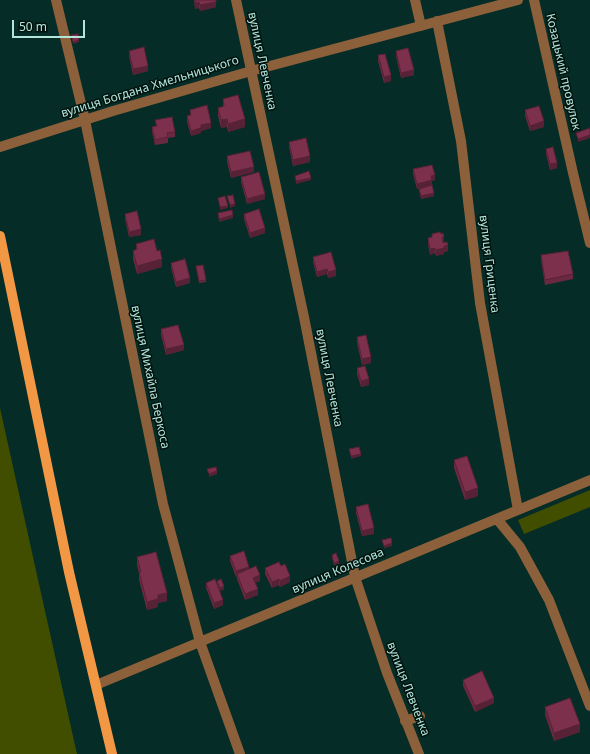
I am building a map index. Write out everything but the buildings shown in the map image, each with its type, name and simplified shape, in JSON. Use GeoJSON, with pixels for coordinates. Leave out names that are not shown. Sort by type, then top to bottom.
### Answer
{"type":"FeatureCollection","features":[{"type":"Feature","properties":{"kind":"main road"},"geometry":{"type":"LineString","coordinates":[[0,236],[69,572],[112,754]]}},
{"type":"Feature","properties":{"kind":"street","name":"вулиця Михайла Беркоса"},"geometry":{"type":"LineString","coordinates":[[56,0],[85,120],[163,504],[200,642],[240,754]]}},
{"type":"Feature","properties":{"kind":"street","name":"вулиця Левченка"},"geometry":{"type":"LineString","coordinates":[[236,0],[304,318],[355,578],[387,673],[419,754]]}},
{"type":"Feature","properties":{"kind":"street"},"geometry":{"type":"LineString","coordinates":[[415,0],[421,26]]}},
{"type":"Feature","properties":{"kind":"street","name":"вулиця Богдана Хмельницького"},"geometry":{"type":"LineString","coordinates":[[0,147],[85,120],[251,71],[518,0]]}},
{"type":"Feature","properties":{"kind":"street","name":"Козацький провулок"},"geometry":{"type":"LineString","coordinates":[[534,0],[590,243]]}},
{"type":"Feature","properties":{"kind":"street","name":"вулиця Гриценка"},"geometry":{"type":"LineString","coordinates":[[437,21],[461,141],[480,302],[518,510]]}},
{"type":"Feature","properties":{"kind":"street","name":"вулиця Колесова"},"geometry":{"type":"LineString","coordinates":[[96,685],[590,480]]}},
{"type":"Feature","properties":{"kind":"street"},"geometry":{"type":"LineString","coordinates":[[497,519],[520,547],[548,600],[590,706]]}},
{"type":"Feature","properties":{"kind":"street"},"geometry":{"type":"LineString","coordinates":[[405,721],[420,716]]}},
{"type":"Feature","properties":{"kind":"green space"},"geometry":{"type":"Polygon","coordinates":[[[0,408],[41,593],[77,754],[0,754],[0,408]]]}},
{"type":"Feature","properties":{"kind":"green space"},"geometry":{"type":"Polygon","coordinates":[[[590,490],[590,507],[524,534],[518,520],[590,490]]]}}]}
